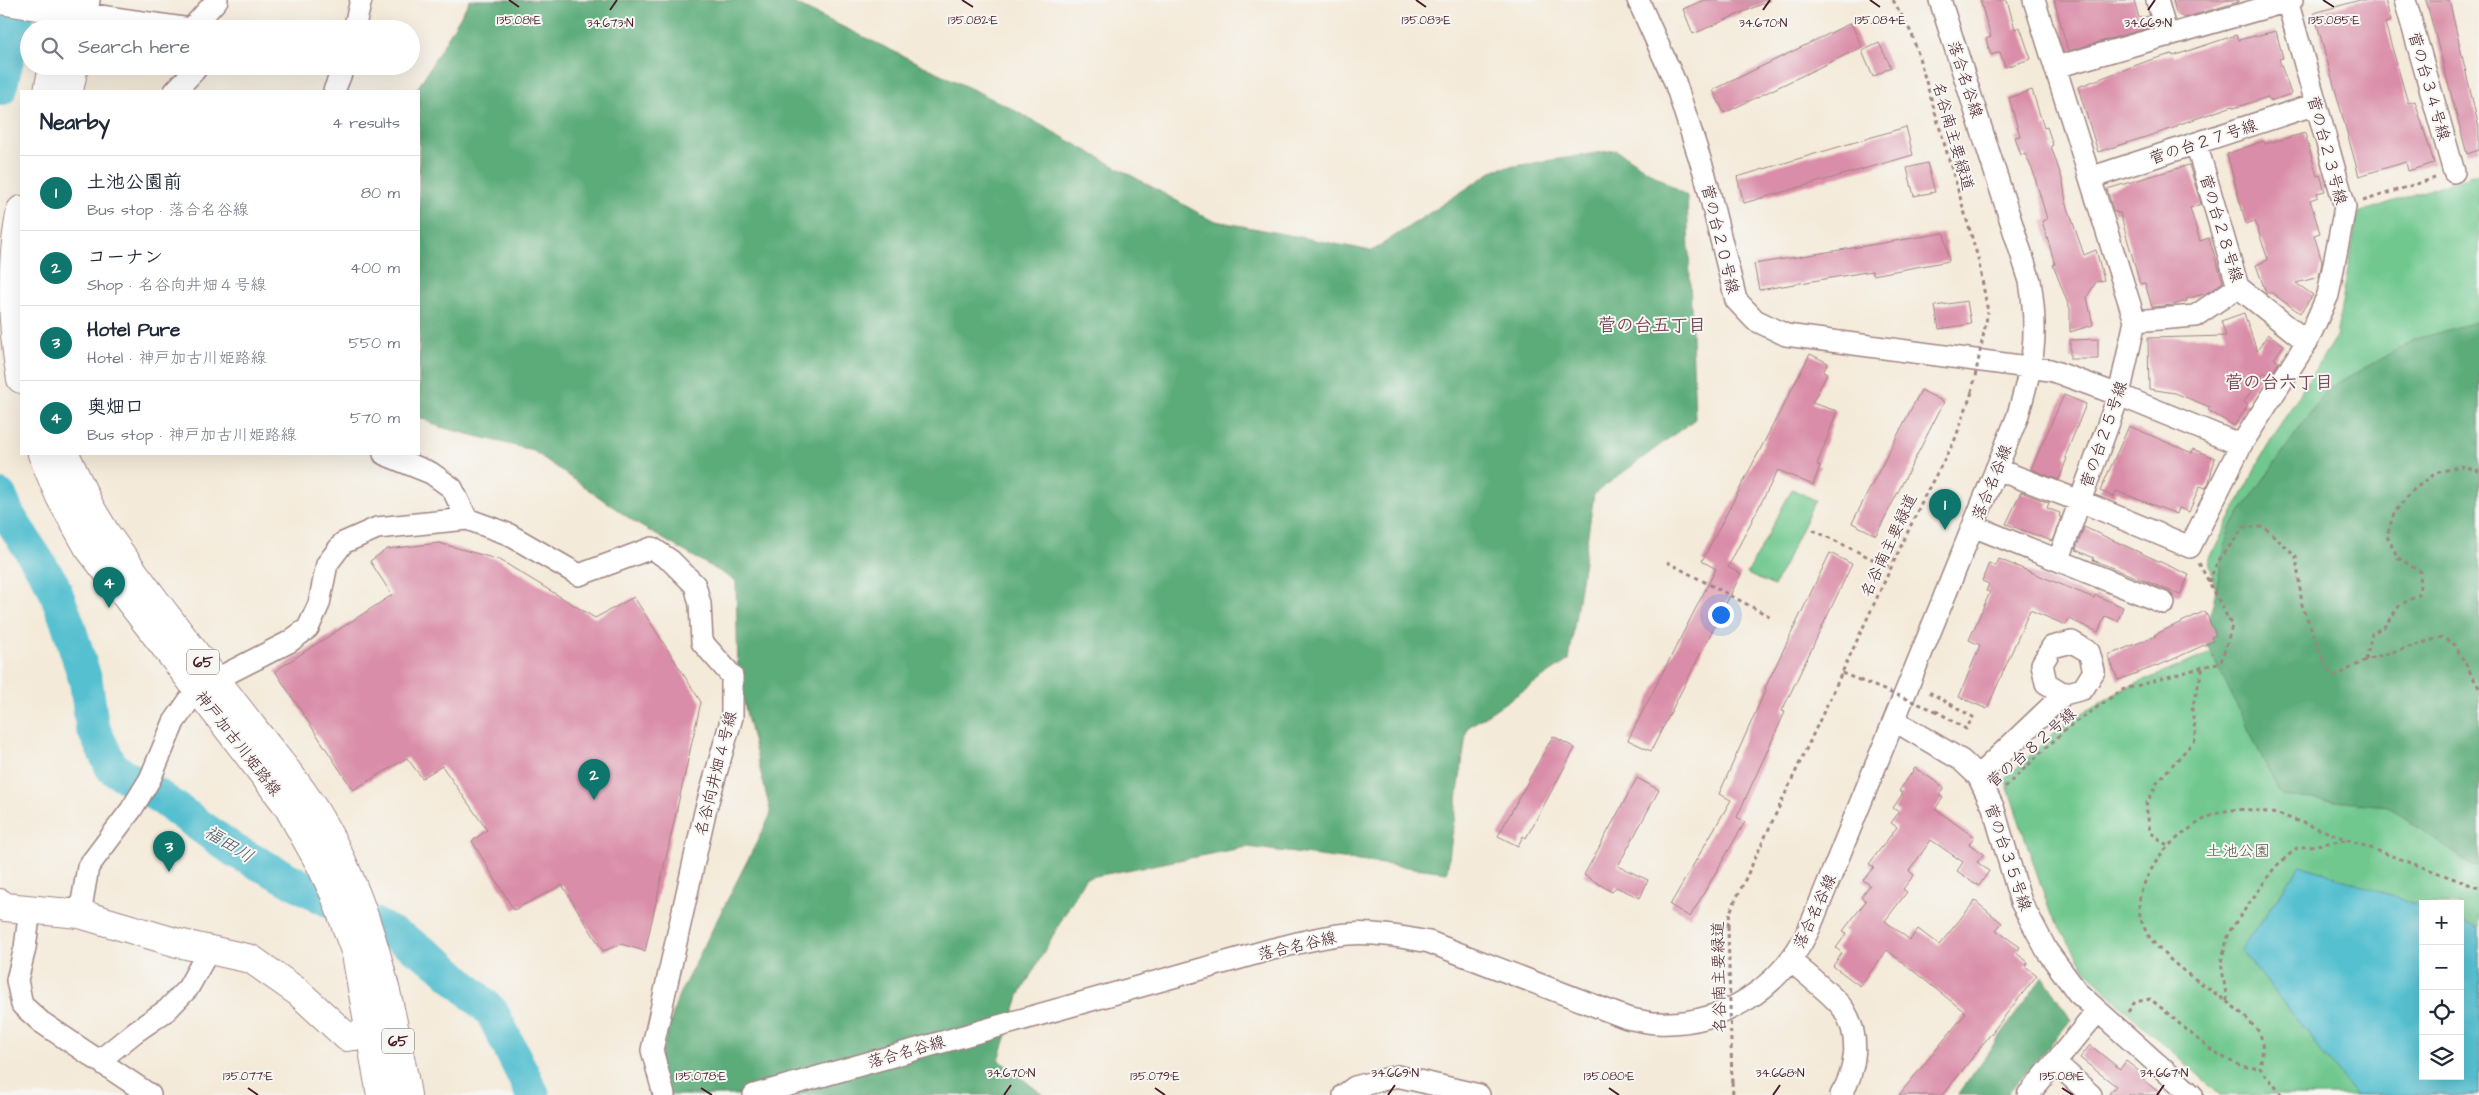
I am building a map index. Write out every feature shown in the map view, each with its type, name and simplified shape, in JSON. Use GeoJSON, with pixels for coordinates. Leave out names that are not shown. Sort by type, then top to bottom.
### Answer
{"type":"FeatureCollection","features":[{"type":"Feature","properties":{"kind":"main road"},"geometry":{"type":"LineString","coordinates":[[1,0],[71,13]]}},
{"type":"Feature","properties":{"kind":"main road"},"geometry":{"type":"LineString","coordinates":[[48,90],[52,75]]}},
{"type":"Feature","properties":{"kind":"main road"},"geometry":{"type":"LineString","coordinates":[[69,90],[72,75]]}},
{"type":"Feature","properties":{"kind":"main road"},"geometry":{"type":"LineString","coordinates":[[20,218],[16,249],[13,306],[20,370]]}},
{"type":"Feature","properties":{"kind":"main road","name":"神戸加古川姫路線"},"geometry":{"type":"LineString","coordinates":[[42,455],[60,497],[88,547],[207,684]]}},
{"type":"Feature","properties":{"kind":"main road","name":"神戸加古川姫路線"},"geometry":{"type":"LineString","coordinates":[[65,455],[90,507],[105,532],[287,805],[332,866],[365,920],[386,987],[381,1095]]}},
{"type":"Feature","properties":{"kind":"main road","name":"神戸加古川姫路線"},"geometry":{"type":"LineString","coordinates":[[332,866],[344,920],[361,978],[408,1095]]}},
{"type":"Feature","properties":{"kind":"main road","name":"65"},"geometry":{"type":"LineString","coordinates":[[0,903],[5,907],[80,914],[209,950],[251,959],[298,992],[347,1037],[383,1031]]}},
{"type":"Feature","properties":{"kind":"street"},"geometry":{"type":"LineString","coordinates":[[199,20],[216,0]]}},
{"type":"Feature","properties":{"kind":"street"},"geometry":{"type":"LineString","coordinates":[[356,20],[361,0]]}},
{"type":"Feature","properties":{"kind":"street","name":"菅の台２０号線"},"geometry":{"type":"LineString","coordinates":[[1638,0],[1678,92],[1705,175],[1736,300],[1755,320],[1786,335],[2032,368]]}},
{"type":"Feature","properties":{"kind":"street","name":"落合名谷線"},"geometry":{"type":"LineString","coordinates":[[754,1095],[1269,950],[1314,939],[1349,934],[1396,936],[1428,942],[1627,1018],[1656,1024],[1682,1022],[1726,1011],[1761,992],[1773,982],[1790,960],[1810,927],[2017,418],[2032,368],[2036,329],[2030,281],[1940,0]]}},
{"type":"Feature","properties":{"kind":"street","name":"菅の台２５号線"},"geometry":{"type":"LineString","coordinates":[[2034,0],[2135,321],[2119,394],[2080,501],[2190,547]]}},
{"type":"Feature","properties":{"kind":"street"},"geometry":{"type":"LineString","coordinates":[[2157,0],[2167,36]]}},
{"type":"Feature","properties":{"kind":"street"},"geometry":{"type":"LineString","coordinates":[[2056,67],[2289,0]]}},
{"type":"Feature","properties":{"kind":"street","name":"菅の台２３号線"},"geometry":{"type":"LineString","coordinates":[[2241,445],[2307,342],[2328,294],[2345,207],[2289,0]]}},
{"type":"Feature","properties":{"kind":"street","name":"菅の台３４号線"},"geometry":{"type":"LineString","coordinates":[[2405,0],[2454,172]]}},
{"type":"Feature","properties":{"kind":"street"},"geometry":{"type":"LineString","coordinates":[[71,13],[124,20]]}},
{"type":"Feature","properties":{"kind":"street"},"geometry":{"type":"LineString","coordinates":[[176,90],[190,75]]}},
{"type":"Feature","properties":{"kind":"street"},"geometry":{"type":"LineString","coordinates":[[334,90],[340,75]]}},
{"type":"Feature","properties":{"kind":"street","name":"菅の台２７号線"},"geometry":{"type":"LineString","coordinates":[[2090,178],[2316,104]]}},
{"type":"Feature","properties":{"kind":"street","name":"菅の台２８号線"},"geometry":{"type":"LineString","coordinates":[[2196,143],[2238,288],[2307,342]]}},
{"type":"Feature","properties":{"kind":"street"},"geometry":{"type":"LineString","coordinates":[[2135,321],[2195,316],[2238,288]]}},
{"type":"Feature","properties":{"kind":"street"},"geometry":{"type":"LineString","coordinates":[[2032,368],[2050,370],[2119,394],[2241,445],[2190,547]]}},
{"type":"Feature","properties":{"kind":"street"},"geometry":{"type":"LineString","coordinates":[[387,455],[431,472],[452,488],[467,519]]}},
{"type":"Feature","properties":{"kind":"street"},"geometry":{"type":"LineString","coordinates":[[1996,469],[2080,501],[2059,559]]}},
{"type":"Feature","properties":{"kind":"street","name":"名谷向井畑４号線"},"geometry":{"type":"LineString","coordinates":[[207,684],[288,642],[308,628],[319,604],[326,564],[343,543],[378,528],[467,519],[508,534],[579,575],[652,548],[672,561],[695,585],[700,604],[702,642],[732,676],[732,717],[705,812],[652,1050],[664,1095]]}},
{"type":"Feature","properties":{"kind":"street"},"geometry":{"type":"LineString","coordinates":[[1973,526],[2059,559],[2164,603]]}},
{"type":"Feature","properties":{"kind":"street"},"geometry":{"type":"LineString","coordinates":[[80,914],[88,867],[131,810],[150,779],[174,722],[207,684]]}},
{"type":"Feature","properties":{"kind":"street"},"geometry":{"type":"LineString","coordinates":[[1978,776],[2064,694]]}},
{"type":"Feature","properties":{"kind":"street","name":"菅の台３５号線"},"geometry":{"type":"LineString","coordinates":[[1895,721],[1961,760],[1978,776],[1989,799],[2021,902],[2047,951],[2068,981],[2097,1012],[2192,1095]]}},
{"type":"Feature","properties":{"kind":"street"},"geometry":{"type":"LineString","coordinates":[[30,910],[25,948],[17,980],[22,1005],[41,1022],[150,1095]]}},
{"type":"Feature","properties":{"kind":"street"},"geometry":{"type":"LineString","coordinates":[[99,1061],[135,1032],[167,1010],[188,988],[209,950]]}},
{"type":"Feature","properties":{"kind":"street"},"geometry":{"type":"LineString","coordinates":[[1790,960],[1844,1010],[1851,1025],[1856,1056],[1849,1081],[1841,1095]]}},
{"type":"Feature","properties":{"kind":"street"},"geometry":{"type":"LineString","coordinates":[[2028,1095],[2097,1012]]}},
{"type":"Feature","properties":{"kind":"street"},"geometry":{"type":"LineString","coordinates":[[2056,1062],[2091,1095]]}},
{"type":"Feature","properties":{"kind":"street"},"geometry":{"type":"LineString","coordinates":[[1344,1095],[1355,1087],[1397,1076],[1479,1095]]}},
{"type":"Feature","properties":{"kind":"path","name":"名谷南主要緑道"},"geometry":{"type":"LineString","coordinates":[[1733,1095],[1728,926],[1730,912],[1891,568],[1954,442],[1972,392],[1988,312],[1978,258],[1912,34],[1893,0]]}},
{"type":"Feature","properties":{"kind":"path"},"geometry":{"type":"LineString","coordinates":[[2345,207],[2454,172]]}},
{"type":"Feature","properties":{"kind":"path"},"geometry":{"type":"LineString","coordinates":[[2366,660],[2372,633],[2384,626],[2400,605],[2418,595],[2421,572],[2398,558],[2387,536],[2394,513],[2413,490],[2436,472],[2461,466],[2479,471]]}},
{"type":"Feature","properties":{"kind":"path"},"geometry":{"type":"LineString","coordinates":[[2209,582],[2216,563],[2244,527],[2264,527],[2296,556],[2302,605],[2327,669],[2336,676],[2366,660],[2442,637],[2455,645],[2479,688]]}},
{"type":"Feature","properties":{"kind":"path"},"geometry":{"type":"LineString","coordinates":[[1813,530],[1891,568]]}},
{"type":"Feature","properties":{"kind":"path","name":"菅の台８２号線"},"geometry":{"type":"LineString","coordinates":[[1989,799],[2018,775],[2067,728],[2122,690],[2221,662],[2232,626],[2190,547]]}},
{"type":"Feature","properties":{"kind":"path"},"geometry":{"type":"LineString","coordinates":[[1667,562],[1771,617]]}},
{"type":"Feature","properties":{"kind":"path"},"geometry":{"type":"LineString","coordinates":[[2167,845],[2150,832],[2146,805],[2158,781],[2196,739],[2192,708],[2203,667]]}},
{"type":"Feature","properties":{"kind":"path"},"geometry":{"type":"LineString","coordinates":[[1842,673],[1936,711],[1966,729],[1973,717],[1929,692]]}},
{"type":"Feature","properties":{"kind":"path"},"geometry":{"type":"LineString","coordinates":[[2260,1068],[2263,1055],[2260,1034],[2239,1010],[2173,964],[2152,942],[2142,919],[2138,897],[2152,867],[2167,845],[2220,811],[2247,808],[2281,815],[2479,888]]}},
{"type":"Feature","properties":{"kind":"path"},"geometry":{"type":"LineString","coordinates":[[2228,1002],[2222,962],[2229,932],[2275,867],[2297,848],[2348,839]]}},
{"type":"Feature","properties":{"kind":"path"},"geometry":{"type":"LineString","coordinates":[[2117,1028],[2135,1002],[2150,999],[2190,1033],[2225,1057],[2247,1069],[2260,1068]]}},
{"type":"Feature","properties":{"kind":"path"},"geometry":{"type":"LineString","coordinates":[[2260,1068],[2282,1095]]}},
{"type":"Feature","properties":{"kind":"green space"},"geometry":{"type":"Polygon","coordinates":[[[470,0],[787,0],[1007,106],[1211,220],[1372,251],[1496,169],[1616,150],[1687,196],[1695,419],[1594,494],[1569,660],[1467,728],[1447,872],[1247,847],[1085,878],[1019,996],[999,1060],[1043,1095],[649,1095],[678,997],[771,814],[738,679],[736,581],[639,525],[532,450],[440,427],[420,417],[420,90],[417,90],[470,0]]]}},
{"type":"Feature","properties":{"kind":"green space","name":"土池公園"},"geometry":{"type":"Polygon","coordinates":[[[2479,173],[2479,1095],[2221,1095],[2125,1010],[2089,974],[2051,915],[2005,779],[2065,723],[2124,689],[2228,646],[2209,560],[2266,448],[2336,336],[2358,213],[2479,173]]]}},
{"type":"Feature","properties":{"kind":"green space"},"geometry":{"type":"Polygon","coordinates":[[[2479,321],[2479,867],[2472,866],[2388,806],[2281,796],[2205,640],[2229,529],[2327,389],[2416,339],[2479,321]]]}},
{"type":"Feature","properties":{"kind":"green space"},"geometry":{"type":"Polygon","coordinates":[[[1792,489],[1815,500],[1774,586],[1747,574],[1792,489]]]}},
{"type":"Feature","properties":{"kind":"green space"},"geometry":{"type":"Polygon","coordinates":[[[2043,976],[2071,1020],[2007,1095],[1958,1095],[2043,976]]]}},
{"type":"Feature","properties":{"kind":"water"},"geometry":{"type":"Polygon","coordinates":[[[2301,865],[2419,906],[2419,1080],[2464,1080],[2464,921],[2479,927],[2479,1095],[2356,1095],[2241,949],[2301,865]]]}},
{"type":"Feature","properties":{"kind":"building"},"geometry":{"type":"Polygon","coordinates":[[[1704,0],[1771,0],[1693,34],[1683,9],[1704,0]]]}},
{"type":"Feature","properties":{"kind":"building"},"geometry":{"type":"Polygon","coordinates":[[[1980,0],[2007,0],[2015,29],[2020,27],[2031,59],[2005,67],[2000,52],[1991,55],[1986,39],[1991,37],[1980,0]]]}},
{"type":"Feature","properties":{"kind":"building"},"geometry":{"type":"Polygon","coordinates":[[[2054,0],[2134,0],[2139,18],[2148,16],[2151,27],[2068,51],[2054,0]]]}},
{"type":"Feature","properties":{"kind":"building"},"geometry":{"type":"Polygon","coordinates":[[[2173,0],[2238,0],[2238,2],[2184,18],[2176,13],[2173,0]]]}},
{"type":"Feature","properties":{"kind":"building"},"geometry":{"type":"Polygon","coordinates":[[[2360,0],[2385,0],[2391,21],[2385,23],[2408,103],[2415,101],[2434,163],[2408,171],[2406,162],[2359,176],[2314,13],[2360,0]]]}},
{"type":"Feature","properties":{"kind":"building"},"geometry":{"type":"Polygon","coordinates":[[[2426,0],[2449,0],[2479,128],[2479,150],[2467,154],[2426,0]]]}},
{"type":"Feature","properties":{"kind":"building"},"geometry":{"type":"Polygon","coordinates":[[[1851,23],[1862,47],[1724,113],[1713,90],[1851,23]]]}},
{"type":"Feature","properties":{"kind":"building"},"geometry":{"type":"Polygon","coordinates":[[[2276,31],[2283,58],[2279,59],[2291,94],[2270,101],[2268,97],[2234,108],[2233,106],[2177,125],[2177,127],[2098,152],[2078,87],[2150,60],[2172,54],[2173,56],[2236,35],[2238,40],[2276,31]]]}},
{"type":"Feature","properties":{"kind":"building"},"geometry":{"type":"Polygon","coordinates":[[[1879,43],[1891,67],[1873,77],[1862,51],[1879,43]]]}},
{"type":"Feature","properties":{"kind":"building"},"geometry":{"type":"Polygon","coordinates":[[[2032,90],[2044,128],[2047,127],[2053,145],[2051,146],[2063,182],[2066,202],[2084,255],[2096,250],[2104,280],[2096,282],[2087,297],[2093,325],[2070,332],[2070,309],[2053,265],[2055,264],[2042,221],[2047,219],[2033,171],[2025,154],[2021,155],[2015,137],[2020,136],[2009,98],[2032,90]]]}},
{"type":"Feature","properties":{"kind":"building"},"geometry":{"type":"Polygon","coordinates":[[[1906,127],[1913,155],[1744,203],[1737,177],[1906,127]]]}},
{"type":"Feature","properties":{"kind":"building"},"geometry":{"type":"Polygon","coordinates":[[[2305,133],[2317,176],[2320,175],[2325,191],[2317,193],[2318,197],[2310,200],[2320,233],[2314,235],[2322,262],[2319,277],[2296,283],[2313,295],[2300,313],[2272,293],[2266,293],[2256,265],[2268,260],[2255,221],[2246,224],[2227,154],[2264,141],[2265,144],[2305,133]]]}},
{"type":"Feature","properties":{"kind":"building"},"geometry":{"type":"Polygon","coordinates":[[[1927,163],[1935,192],[1914,196],[1907,168],[1927,163]]]}},
{"type":"Feature","properties":{"kind":"building"},"geometry":{"type":"Polygon","coordinates":[[[2189,165],[2201,204],[2190,208],[2200,241],[2209,238],[2223,282],[2207,293],[2186,299],[2187,301],[2173,305],[2152,307],[2145,283],[2140,284],[2120,213],[2114,212],[2107,189],[2189,165]]]}},
{"type":"Feature","properties":{"kind":"building"},"geometry":{"type":"Polygon","coordinates":[[[1944,233],[1949,261],[1873,275],[1872,271],[1759,290],[1754,264],[1944,233]]]}},
{"type":"Feature","properties":{"kind":"building"},"geometry":{"type":"Polygon","coordinates":[[[1967,301],[1971,324],[1939,329],[1935,306],[1967,301]]]}},
{"type":"Feature","properties":{"kind":"building"},"geometry":{"type":"Polygon","coordinates":[[[2244,313],[2257,351],[2268,334],[2284,345],[2274,359],[2279,362],[2270,376],[2264,372],[2244,402],[2248,405],[2234,426],[2208,410],[2210,407],[2175,393],[2149,389],[2148,338],[2226,336],[2221,321],[2244,313]]]}},
{"type":"Feature","properties":{"kind":"building"},"geometry":{"type":"Polygon","coordinates":[[[2098,339],[2098,359],[2070,359],[2070,340],[2098,339]]]}},
{"type":"Feature","properties":{"kind":"building"},"geometry":{"type":"Polygon","coordinates":[[[1810,354],[1828,363],[1823,372],[1827,374],[1812,403],[1837,411],[1817,465],[1820,466],[1813,485],[1778,470],[1728,567],[1741,574],[1651,751],[1628,740],[1716,569],[1702,561],[1810,354]]]}},
{"type":"Feature","properties":{"kind":"building"},"geometry":{"type":"Polygon","coordinates":[[[1921,390],[1944,402],[1876,535],[1852,523],[1921,390]]]}},
{"type":"Feature","properties":{"kind":"building"},"geometry":{"type":"Polygon","coordinates":[[[2064,395],[2086,404],[2065,457],[2067,458],[2059,480],[2031,469],[2064,395]]]}},
{"type":"Feature","properties":{"kind":"building"},"geometry":{"type":"Polygon","coordinates":[[[2129,426],[2192,453],[2193,449],[2215,458],[2209,482],[2206,488],[2200,486],[2189,512],[2179,508],[2177,514],[2116,491],[2114,497],[2100,491],[2129,426]]]}},
{"type":"Feature","properties":{"kind":"building"},"geometry":{"type":"Polygon","coordinates":[[[2021,492],[2049,503],[2047,508],[2060,513],[2059,516],[2061,517],[2052,541],[2006,524],[2021,492]]]}},
{"type":"Feature","properties":{"kind":"building"},"geometry":{"type":"Polygon","coordinates":[[[2084,527],[2189,575],[2180,595],[2093,560],[2094,558],[2076,550],[2084,527]]]}},
{"type":"Feature","properties":{"kind":"building"},"geometry":{"type":"Polygon","coordinates":[[[439,543],[500,560],[595,618],[634,597],[701,702],[645,951],[621,944],[603,951],[562,885],[514,910],[472,841],[487,830],[442,766],[422,778],[407,758],[353,790],[275,671],[392,595],[370,561],[387,549],[439,543]]]}},
{"type":"Feature","properties":{"kind":"building"},"geometry":{"type":"Polygon","coordinates":[[[1830,553],[1852,564],[1782,711],[1785,712],[1737,817],[1745,822],[1690,917],[1670,905],[1731,800],[1719,794],[1765,688],[1830,553]]]}},
{"type":"Feature","properties":{"kind":"building"},"geometry":{"type":"Polygon","coordinates":[[[1999,559],[2094,598],[2095,595],[2123,607],[2118,621],[2105,616],[2098,632],[2069,619],[2066,625],[2030,610],[1987,709],[1959,697],[1980,645],[1969,640],[1990,592],[1986,591],[1989,584],[1982,581],[1989,563],[1996,566],[1999,559]]]}},
{"type":"Feature","properties":{"kind":"building"},"geometry":{"type":"Polygon","coordinates":[[[2205,611],[2216,635],[2211,637],[2213,641],[2167,662],[2118,680],[2108,655],[2156,636],[2154,635],[2205,611]]]}},
{"type":"Feature","properties":{"kind":"building"},"geometry":{"type":"Polygon","coordinates":[[[1553,736],[1575,748],[1526,838],[1523,836],[1518,846],[1498,836],[1553,736]]]}},
{"type":"Feature","properties":{"kind":"building"},"geometry":{"type":"Polygon","coordinates":[[[1915,768],[1944,787],[1939,795],[1943,798],[1935,809],[1974,837],[1969,844],[1984,854],[1977,862],[1989,871],[1979,886],[1957,871],[1963,862],[1931,840],[1909,871],[1914,875],[1903,889],[1907,892],[1885,921],[1910,940],[1918,929],[1939,945],[1975,901],[2002,923],[1996,930],[2020,947],[2016,953],[2028,962],[2025,966],[2037,975],[1943,1095],[1899,1095],[1966,1013],[1887,950],[1860,986],[1833,966],[1842,953],[1836,948],[1847,933],[1843,931],[1866,901],[1861,897],[1870,885],[1863,880],[1874,867],[1869,864],[1897,827],[1891,823],[1899,812],[1893,808],[1903,793],[1899,791],[1915,768]]]}},
{"type":"Feature","properties":{"kind":"building"},"geometry":{"type":"Polygon","coordinates":[[[1637,778],[1659,790],[1618,866],[1648,880],[1640,898],[1616,887],[1612,892],[1584,875],[1637,778]]]}},
{"type":"Feature","properties":{"kind":"building"},"geometry":{"type":"Polygon","coordinates":[[[2090,1045],[2120,1069],[2126,1061],[2144,1075],[2141,1078],[2162,1095],[2108,1095],[2116,1086],[2080,1058],[2090,1045]]]}},
{"type":"Feature","properties":{"kind":"waterway","name":"福田川"},"geometry":{"type":"LineString","coordinates":[[0,89],[21,0]]}},
{"type":"Feature","properties":{"kind":"waterway","name":"福田川"},"geometry":{"type":"LineString","coordinates":[[0,496],[8,515],[53,585],[68,624],[86,682],[92,726],[112,768],[154,793],[235,851],[404,940],[439,963],[492,1012],[533,1095]]}},
{"type":"Feature","properties":{"kind":"place","name":"土池公園前"},"geometry":{"type":"Point","coordinates":[1945,530]}},
{"type":"Feature","properties":{"kind":"place","name":"奥畑口"},"geometry":{"type":"Point","coordinates":[109,608]}},
{"type":"Feature","properties":{"kind":"place","name":"コーナン"},"geometry":{"type":"Point","coordinates":[594,800]}},
{"type":"Feature","properties":{"kind":"place","name":"Hotel Pure"},"geometry":{"type":"Point","coordinates":[169,872]}},
{"type":"Feature","properties":{"kind":"district","name":"菅の台五丁目"},"geometry":{"type":"Point","coordinates":[1652,325]}},
{"type":"Feature","properties":{"kind":"district","name":"菅の台六丁目"},"geometry":{"type":"Point","coordinates":[2279,382]}}]}
